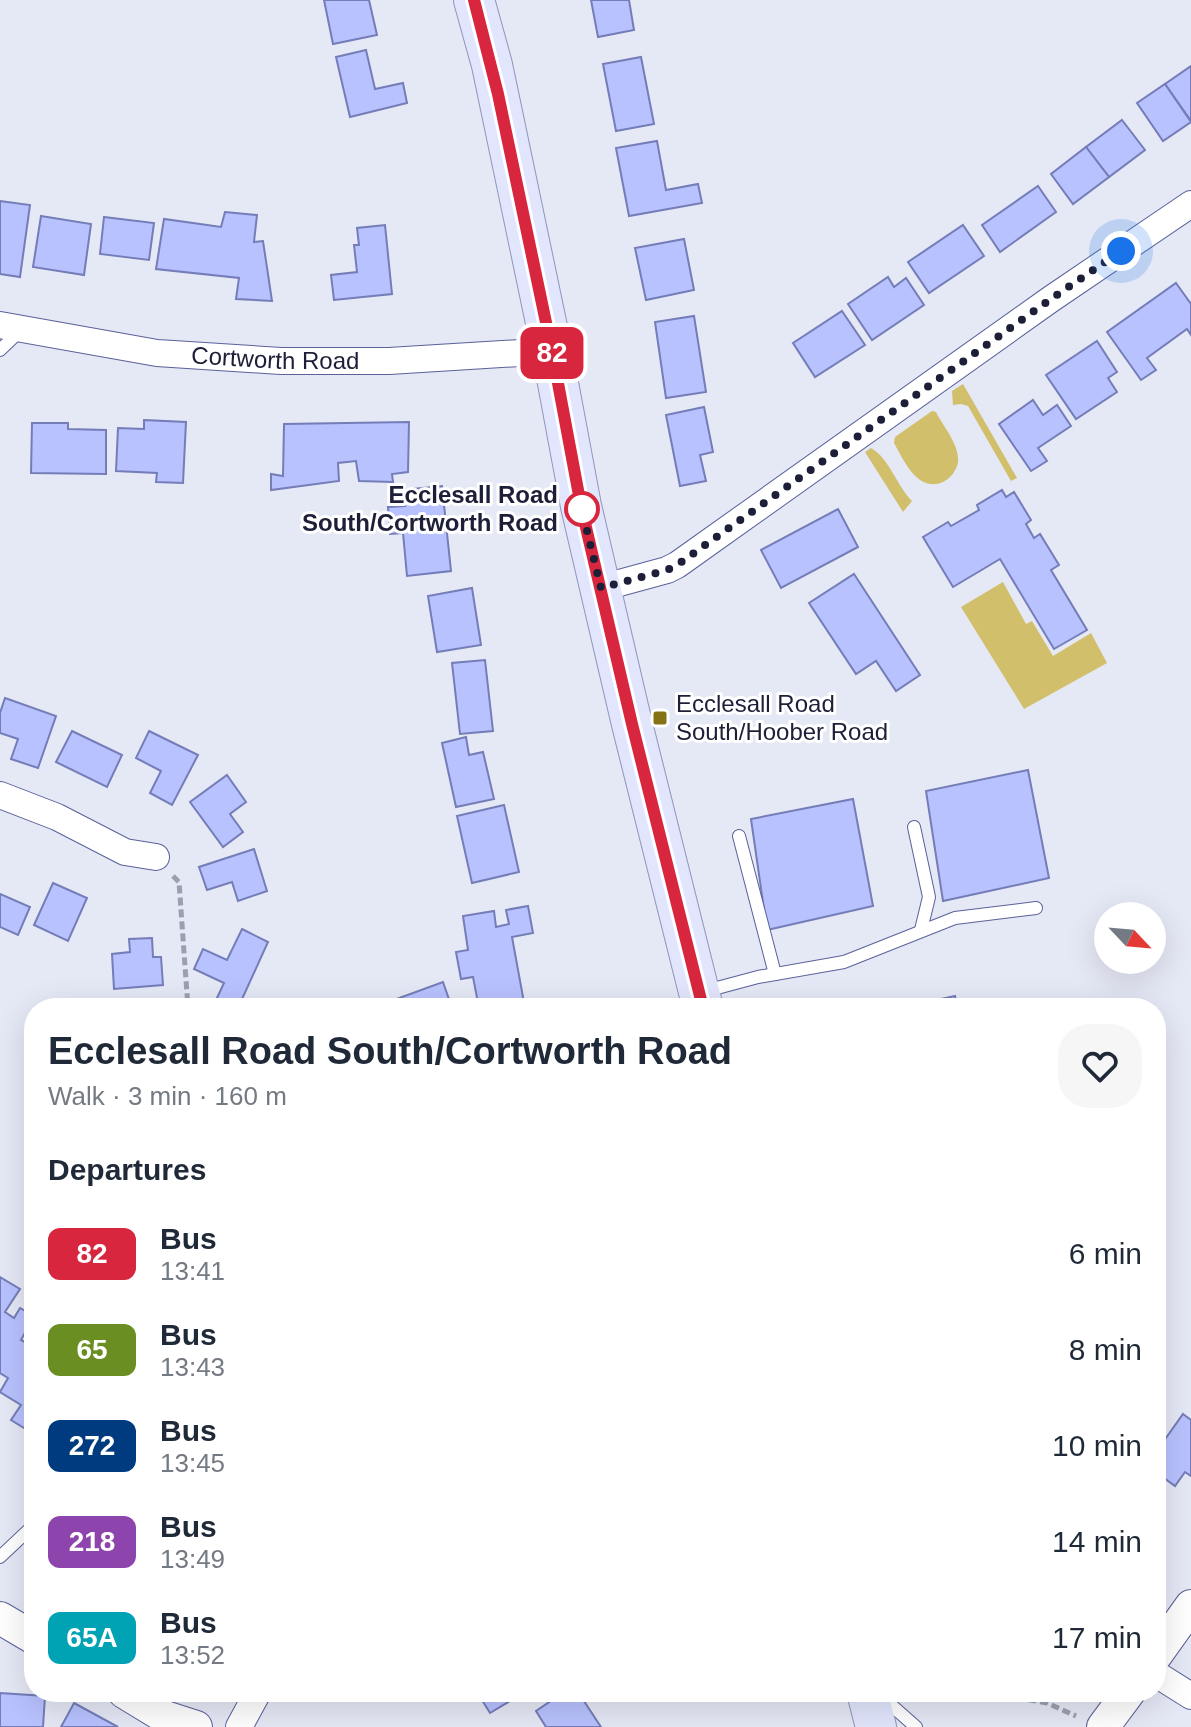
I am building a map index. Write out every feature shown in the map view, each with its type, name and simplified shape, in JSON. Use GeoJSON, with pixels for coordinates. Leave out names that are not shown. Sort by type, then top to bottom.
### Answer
{"type":"FeatureCollection","features":[{"type":"Feature","properties":{"kind":"main road"},"geometry":{"type":"LineString","coordinates":[[474,0],[492,65],[581,506],[700,998]]}},
{"type":"Feature","properties":{"kind":"street"},"geometry":{"type":"LineString","coordinates":[[601,588],[677,565],[1051,299],[1191,204]]}},
{"type":"Feature","properties":{"kind":"street","name":"Cortworth Road"},"geometry":{"type":"LineString","coordinates":[[11,327],[157,353],[281,361],[389,361],[552,351]]}},
{"type":"Feature","properties":{"kind":"street"},"geometry":{"type":"LineString","coordinates":[[0,795],[57,817],[125,852],[156,857]]}},
{"type":"Feature","properties":{"kind":"street"},"geometry":{"type":"LineString","coordinates":[[1166,1641],[1191,1606]]}},
{"type":"Feature","properties":{"kind":"street"},"geometry":{"type":"LineString","coordinates":[[0,1618],[24,1632]]}},
{"type":"Feature","properties":{"kind":"street"},"geometry":{"type":"LineString","coordinates":[[1166,1680],[1191,1696]]}},
{"type":"Feature","properties":{"kind":"street"},"geometry":{"type":"LineString","coordinates":[[140,1702],[165,1717],[196,1727]]}},
{"type":"Feature","properties":{"kind":"street"},"geometry":{"type":"LineString","coordinates":[[239,1727],[253,1702]]}},
{"type":"Feature","properties":{"kind":"street"},"geometry":{"type":"LineString","coordinates":[[1095,1724],[1118,1702]]}},
{"type":"Feature","properties":{"kind":"lane"},"geometry":{"type":"LineString","coordinates":[[0,350],[11,327]]}},
{"type":"Feature","properties":{"kind":"lane"},"geometry":{"type":"LineString","coordinates":[[914,827],[929,897],[921,930]]}},
{"type":"Feature","properties":{"kind":"lane"},"geometry":{"type":"LineString","coordinates":[[739,836],[775,974]]}},
{"type":"Feature","properties":{"kind":"lane"},"geometry":{"type":"LineString","coordinates":[[717,998],[775,974],[844,962],[955,918],[1036,908]]}},
{"type":"Feature","properties":{"kind":"lane"},"geometry":{"type":"LineString","coordinates":[[0,1557],[24,1534]]}},
{"type":"Feature","properties":{"kind":"lane"},"geometry":{"type":"LineString","coordinates":[[875,1704],[916,1727]]}},
{"type":"Feature","properties":{"kind":"path"},"geometry":{"type":"LineString","coordinates":[[156,857],[179,882],[187,998]]}},
{"type":"Feature","properties":{"kind":"path"},"geometry":{"type":"LineString","coordinates":[[1041,1702],[1095,1724]]}},
{"type":"Feature","properties":{"kind":"shaded area"},"geometry":{"type":"Polygon","coordinates":[[[963,384],[1017,478],[1011,481],[968,406],[953,405],[952,391],[963,384]]]}},
{"type":"Feature","properties":{"kind":"shaded area"},"geometry":{"type":"Polygon","coordinates":[[[932,411],[936,412],[948,432],[958,456],[951,476],[934,484],[926,483],[913,473],[894,443],[895,437],[932,411]]]}},
{"type":"Feature","properties":{"kind":"shaded area"},"geometry":{"type":"Polygon","coordinates":[[[871,448],[883,459],[912,501],[903,512],[865,452],[871,448]]]}},
{"type":"Feature","properties":{"kind":"shaded area"},"geometry":{"type":"Polygon","coordinates":[[[1003,582],[1026,624],[1032,621],[1053,656],[1091,633],[1107,663],[1024,709],[961,607],[1003,582]]]}},
{"type":"Feature","properties":{"kind":"building"},"geometry":{"type":"Polygon","coordinates":[[[324,0],[369,0],[377,35],[333,44],[324,0]]]}},
{"type":"Feature","properties":{"kind":"building"},"geometry":{"type":"Polygon","coordinates":[[[591,0],[629,0],[634,30],[598,37],[591,0]]]}},
{"type":"Feature","properties":{"kind":"building"},"geometry":{"type":"Polygon","coordinates":[[[366,50],[375,89],[403,83],[407,103],[350,117],[336,57],[366,50]]]}},
{"type":"Feature","properties":{"kind":"building"},"geometry":{"type":"Polygon","coordinates":[[[641,57],[654,124],[616,131],[603,64],[641,57]]]}},
{"type":"Feature","properties":{"kind":"building"},"geometry":{"type":"Polygon","coordinates":[[[1191,66],[1191,121],[1165,84],[1191,66]]]}},
{"type":"Feature","properties":{"kind":"building"},"geometry":{"type":"Polygon","coordinates":[[[1165,84],[1191,122],[1163,141],[1137,103],[1165,84]]]}},
{"type":"Feature","properties":{"kind":"building"},"geometry":{"type":"Polygon","coordinates":[[[1122,120],[1145,150],[1109,177],[1086,147],[1122,120]]]}},
{"type":"Feature","properties":{"kind":"building"},"geometry":{"type":"Polygon","coordinates":[[[657,141],[666,190],[698,184],[702,203],[629,216],[616,148],[657,141]]]}},
{"type":"Feature","properties":{"kind":"building"},"geometry":{"type":"Polygon","coordinates":[[[1086,147],[1109,177],[1073,204],[1051,174],[1086,147]]]}},
{"type":"Feature","properties":{"kind":"building"},"geometry":{"type":"Polygon","coordinates":[[[1038,186],[1056,212],[1000,252],[982,225],[1038,186]]]}},
{"type":"Feature","properties":{"kind":"building"},"geometry":{"type":"Polygon","coordinates":[[[0,201],[30,205],[20,277],[0,274],[0,201]]]}},
{"type":"Feature","properties":{"kind":"building"},"geometry":{"type":"Polygon","coordinates":[[[225,212],[257,215],[254,242],[263,241],[272,301],[236,299],[239,278],[156,269],[164,219],[221,227],[225,212]]]}},
{"type":"Feature","properties":{"kind":"building"},"geometry":{"type":"Polygon","coordinates":[[[41,216],[91,224],[84,275],[33,267],[41,216]]]}},
{"type":"Feature","properties":{"kind":"building"},"geometry":{"type":"Polygon","coordinates":[[[104,217],[154,223],[149,260],[100,254],[104,217]]]}},
{"type":"Feature","properties":{"kind":"building"},"geometry":{"type":"Polygon","coordinates":[[[385,225],[392,294],[334,300],[331,275],[357,272],[354,245],[359,245],[357,228],[385,225]]]}},
{"type":"Feature","properties":{"kind":"building"},"geometry":{"type":"Polygon","coordinates":[[[963,225],[984,256],[929,293],[908,262],[963,225]]]}},
{"type":"Feature","properties":{"kind":"building"},"geometry":{"type":"Polygon","coordinates":[[[684,239],[694,290],[646,300],[635,248],[684,239]]]}},
{"type":"Feature","properties":{"kind":"building"},"geometry":{"type":"Polygon","coordinates":[[[888,277],[894,287],[906,278],[924,305],[872,340],[848,304],[888,277]]]}},
{"type":"Feature","properties":{"kind":"building"},"geometry":{"type":"Polygon","coordinates":[[[1176,283],[1191,304],[1191,335],[1187,329],[1147,358],[1156,370],[1141,380],[1107,332],[1176,283]]]}},
{"type":"Feature","properties":{"kind":"building"},"geometry":{"type":"Polygon","coordinates":[[[842,311],[865,345],[815,377],[793,343],[842,311]]]}},
{"type":"Feature","properties":{"kind":"building"},"geometry":{"type":"Polygon","coordinates":[[[694,316],[706,392],[666,398],[655,322],[694,316]]]}},
{"type":"Feature","properties":{"kind":"building"},"geometry":{"type":"Polygon","coordinates":[[[1097,341],[1117,372],[1108,378],[1117,392],[1076,419],[1046,375],[1097,341]]]}},
{"type":"Feature","properties":{"kind":"building"},"geometry":{"type":"Polygon","coordinates":[[[1033,400],[1043,415],[1057,405],[1071,426],[1038,448],[1047,461],[1031,471],[999,424],[1033,400]]]}},
{"type":"Feature","properties":{"kind":"building"},"geometry":{"type":"Polygon","coordinates":[[[704,407],[713,452],[700,455],[706,481],[680,486],[666,415],[704,407]]]}},
{"type":"Feature","properties":{"kind":"building"},"geometry":{"type":"Polygon","coordinates":[[[144,420],[186,422],[183,483],[156,482],[157,473],[116,471],[118,428],[144,429],[144,420]]]}},
{"type":"Feature","properties":{"kind":"building"},"geometry":{"type":"Polygon","coordinates":[[[409,422],[408,472],[392,474],[393,482],[359,481],[356,461],[338,463],[339,481],[271,490],[271,474],[283,476],[284,424],[409,422]]]}},
{"type":"Feature","properties":{"kind":"building"},"geometry":{"type":"Polygon","coordinates":[[[32,423],[68,423],[68,429],[106,430],[106,474],[31,473],[32,423]]]}},
{"type":"Feature","properties":{"kind":"building"},"geometry":{"type":"Polygon","coordinates":[[[442,486],[451,571],[407,576],[403,533],[390,534],[388,507],[405,506],[403,490],[442,486]]]}},
{"type":"Feature","properties":{"kind":"building"},"geometry":{"type":"Polygon","coordinates":[[[1002,490],[1006,497],[1014,492],[1031,520],[1026,524],[1034,538],[1040,534],[1059,565],[1051,570],[1087,630],[1054,649],[1000,559],[953,587],[923,537],[948,522],[951,526],[979,510],[977,505],[1002,490]]]}},
{"type":"Feature","properties":{"kind":"building"},"geometry":{"type":"Polygon","coordinates":[[[838,509],[858,547],[781,588],[761,550],[838,509]]]}},
{"type":"Feature","properties":{"kind":"building"},"geometry":{"type":"Polygon","coordinates":[[[854,574],[920,675],[896,691],[876,661],[856,674],[809,603],[854,574]]]}},
{"type":"Feature","properties":{"kind":"building"},"geometry":{"type":"Polygon","coordinates":[[[472,588],[481,645],[437,652],[428,596],[472,588]]]}},
{"type":"Feature","properties":{"kind":"building"},"geometry":{"type":"Polygon","coordinates":[[[485,660],[493,731],[460,734],[452,663],[485,660]]]}},
{"type":"Feature","properties":{"kind":"building"},"geometry":{"type":"Polygon","coordinates":[[[5,698],[56,716],[38,768],[11,759],[18,739],[0,733],[0,713],[5,698]]]}},
{"type":"Feature","properties":{"kind":"building"},"geometry":{"type":"Polygon","coordinates":[[[72,731],[122,755],[107,787],[56,762],[72,731]]]}},
{"type":"Feature","properties":{"kind":"building"},"geometry":{"type":"Polygon","coordinates":[[[149,731],[198,755],[172,805],[150,793],[161,771],[136,758],[149,731]]]}},
{"type":"Feature","properties":{"kind":"building"},"geometry":{"type":"Polygon","coordinates":[[[466,737],[469,755],[483,752],[494,799],[456,807],[442,743],[466,737]]]}},
{"type":"Feature","properties":{"kind":"building"},"geometry":{"type":"Polygon","coordinates":[[[1028,770],[1049,878],[943,901],[926,791],[1028,770]]]}},
{"type":"Feature","properties":{"kind":"building"},"geometry":{"type":"Polygon","coordinates":[[[227,775],[246,802],[230,814],[243,832],[223,847],[190,802],[227,775]]]}},
{"type":"Feature","properties":{"kind":"building"},"geometry":{"type":"Polygon","coordinates":[[[853,799],[873,906],[767,930],[751,819],[853,799]]]}},
{"type":"Feature","properties":{"kind":"building"},"geometry":{"type":"Polygon","coordinates":[[[504,805],[519,872],[472,883],[457,816],[504,805]]]}},
{"type":"Feature","properties":{"kind":"building"},"geometry":{"type":"Polygon","coordinates":[[[254,849],[267,891],[238,901],[232,882],[207,890],[199,867],[254,849]]]}},
{"type":"Feature","properties":{"kind":"building"},"geometry":{"type":"Polygon","coordinates":[[[53,883],[87,898],[68,941],[34,925],[53,883]]]}},
{"type":"Feature","properties":{"kind":"building"},"geometry":{"type":"Polygon","coordinates":[[[0,894],[30,907],[18,935],[0,927],[0,894]]]}},
{"type":"Feature","properties":{"kind":"building"},"geometry":{"type":"Polygon","coordinates":[[[528,906],[533,933],[512,937],[523,998],[477,998],[473,977],[461,979],[456,952],[468,950],[463,916],[494,911],[496,927],[509,924],[506,910],[528,906]]]}},
{"type":"Feature","properties":{"kind":"building"},"geometry":{"type":"Polygon","coordinates":[[[242,929],[268,942],[243,998],[217,998],[224,983],[194,969],[203,949],[227,960],[242,929]]]}},
{"type":"Feature","properties":{"kind":"building"},"geometry":{"type":"Polygon","coordinates":[[[152,938],[153,957],[161,957],[163,985],[114,989],[112,954],[130,952],[129,939],[152,938]]]}},
{"type":"Feature","properties":{"kind":"building"},"geometry":{"type":"Polygon","coordinates":[[[443,982],[449,998],[399,998],[443,982]]]}},
{"type":"Feature","properties":{"kind":"building"},"geometry":{"type":"Polygon","coordinates":[[[0,1277],[20,1289],[5,1312],[14,1318],[20,1308],[24,1310],[24,1334],[21,1340],[24,1342],[24,1428],[11,1420],[21,1405],[0,1392],[8,1378],[0,1373],[0,1277]]]}},
{"type":"Feature","properties":{"kind":"building"},"geometry":{"type":"Polygon","coordinates":[[[1183,1414],[1191,1420],[1191,1476],[1185,1472],[1175,1486],[1166,1479],[1166,1438],[1183,1414]]]}},
{"type":"Feature","properties":{"kind":"building"},"geometry":{"type":"Polygon","coordinates":[[[0,1693],[24,1695],[24,1702],[45,1702],[43,1727],[0,1727],[0,1693]]]}},
{"type":"Feature","properties":{"kind":"building"},"geometry":{"type":"Polygon","coordinates":[[[483,1702],[508,1702],[490,1713],[483,1702]]]}},
{"type":"Feature","properties":{"kind":"building"},"geometry":{"type":"Polygon","coordinates":[[[549,1702],[585,1702],[601,1727],[546,1727],[536,1711],[549,1702]]]}},
{"type":"Feature","properties":{"kind":"building"},"geometry":{"type":"Polygon","coordinates":[[[74,1703],[118,1727],[61,1727],[74,1703]]]}},
{"type":"Feature","properties":{"kind":"bus line","name":"82"},"geometry":{"type":"LineString","coordinates":[[474,0],[492,65],[581,506],[700,998]]}},
{"type":"Feature","properties":{"kind":"place","name":"Ecclesall Road South/Cortworth Road"},"geometry":{"type":"Point","coordinates":[582,509]}},
{"type":"Feature","properties":{"kind":"place","name":"Ecclesall Road South/Hoober Road"},"geometry":{"type":"Point","coordinates":[660,718]}},
{"type":"Feature","properties":{"kind":"route"},"geometry":{"type":"LineString","coordinates":[[582,509],[581,506],[601,588],[667,570],[1121,251]]}}]}
